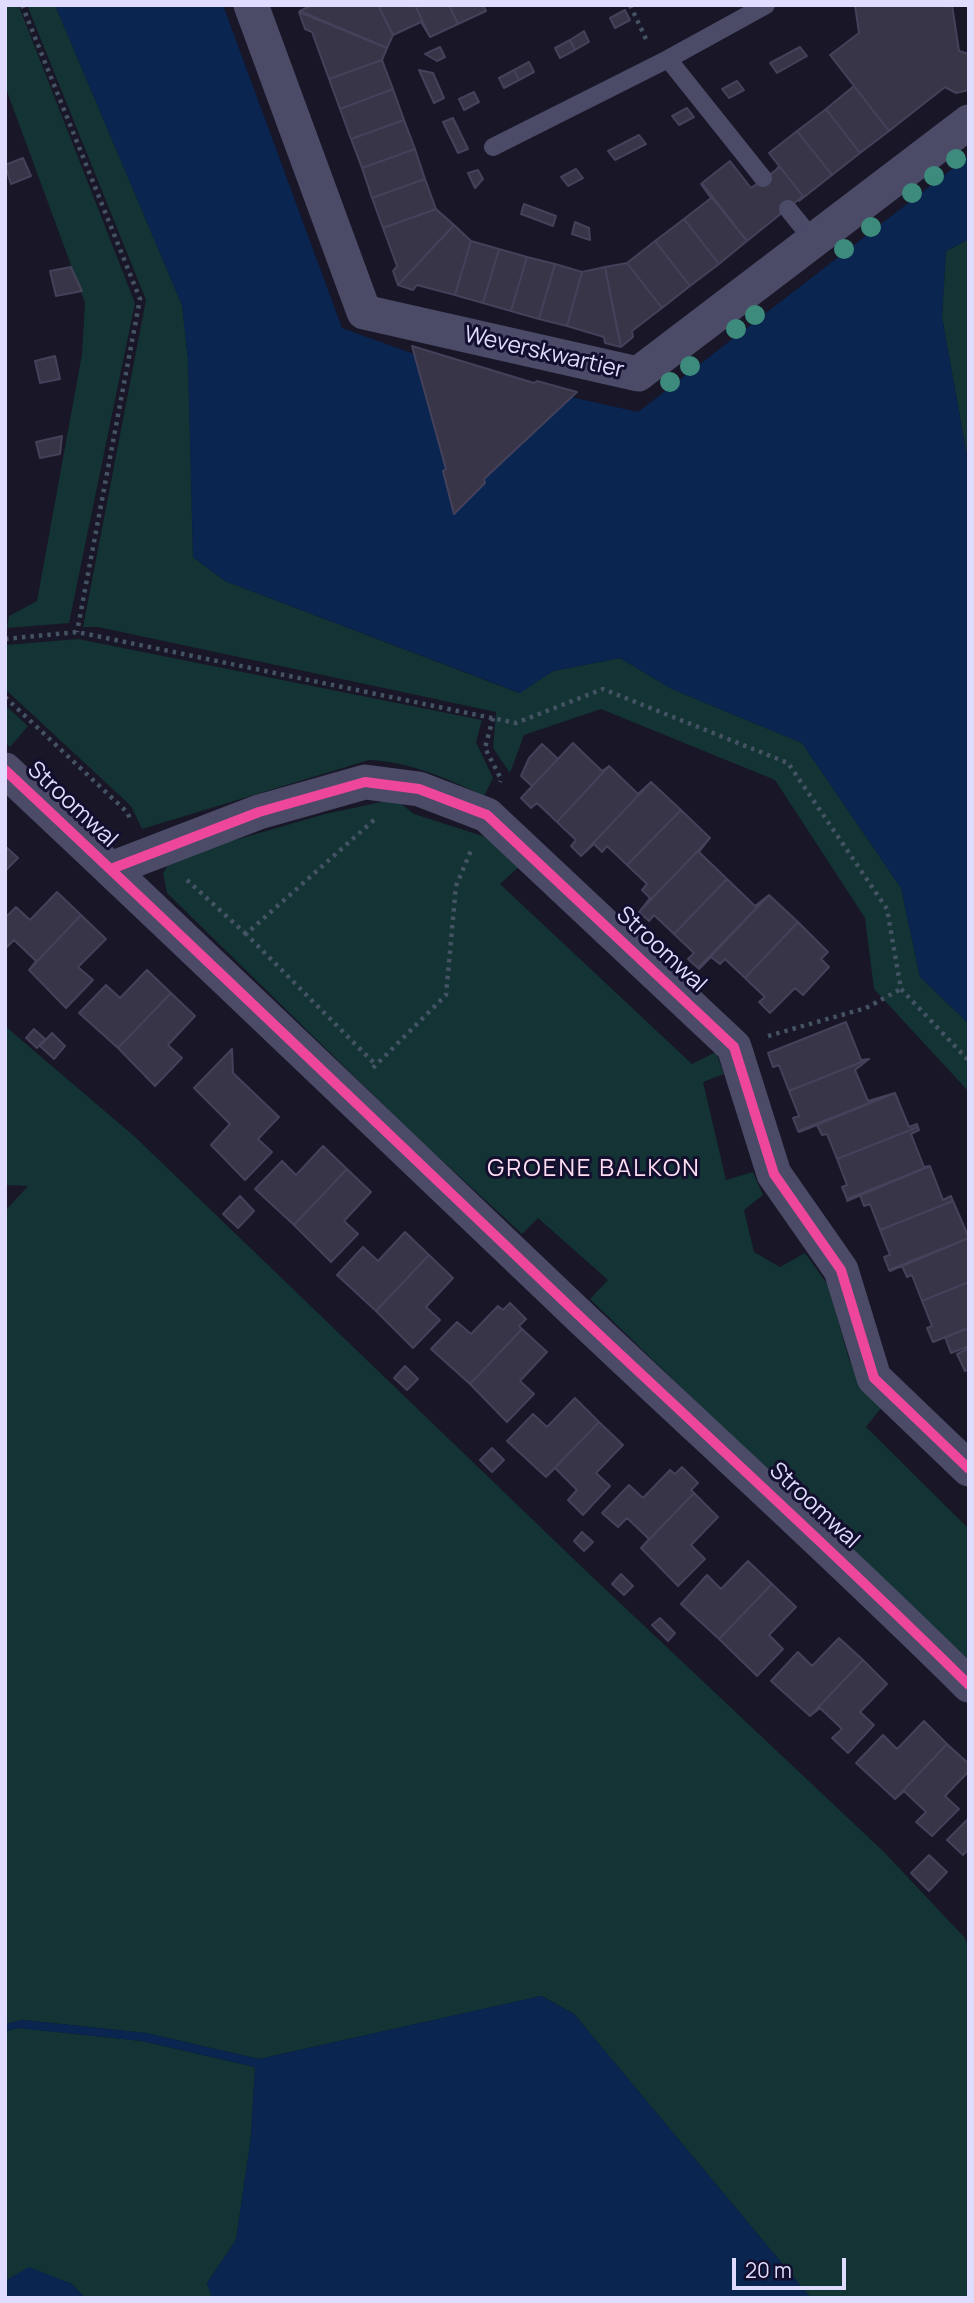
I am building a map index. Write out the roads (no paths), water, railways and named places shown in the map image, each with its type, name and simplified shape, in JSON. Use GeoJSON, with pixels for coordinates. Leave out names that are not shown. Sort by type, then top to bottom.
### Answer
{"type":"FeatureCollection","features":[{"type":"Feature","properties":{"kind":"street","name":"Weverskwartier"},"geometry":{"type":"LineString","coordinates":[[252,6],[364,312],[638,374],[969,122]]}},
{"type":"Feature","properties":{"kind":"street","name":"Stroomwal"},"geometry":{"type":"LineString","coordinates":[[5,771],[348,1093],[573,1310],[878,1594],[969,1685]]}},
{"type":"Feature","properties":{"kind":"street","name":"Stroomwal"},"geometry":{"type":"LineString","coordinates":[[111,869],[259,812],[365,782],[412,787],[487,815],[734,1046],[774,1174],[841,1269],[874,1378],[969,1469]]}},
{"type":"Feature","properties":{"kind":"lane"},"geometry":{"type":"LineString","coordinates":[[494,147],[663,62],[766,5]]}},
{"type":"Feature","properties":{"kind":"lane"},"geometry":{"type":"LineString","coordinates":[[663,62],[763,178]]}},
{"type":"Feature","properties":{"kind":"lane"},"geometry":{"type":"LineString","coordinates":[[788,209],[814,241]]}},
{"type":"Feature","properties":{"kind":"water"},"geometry":{"type":"Polygon","coordinates":[[[55,5],[223,5],[342,328],[414,354],[446,469],[455,513],[485,483],[484,479],[571,397],[638,412],[969,156],[969,239],[946,251],[942,317],[969,467],[969,1024],[920,977],[901,888],[802,743],[672,689],[620,658],[553,671],[520,693],[225,581],[193,557],[188,359],[182,305],[55,5]]]}},
{"type":"Feature","properties":{"kind":"water"},"geometry":{"type":"Polygon","coordinates":[[[541,1996],[574,2014],[811,2298],[212,2298],[207,2283],[236,2240],[251,2137],[255,2067],[142,2041],[18,2028],[5,2031],[5,2024],[23,2020],[146,2033],[259,2059],[541,1996]]]}},
{"type":"Feature","properties":{"kind":"water"},"geometry":{"type":"Polygon","coordinates":[[[29,2267],[72,2284],[85,2298],[5,2298],[5,2281],[29,2267]]]}},
{"type":"Feature","properties":{"kind":"district","name":"GROENE BALKON"},"geometry":{"type":"Point","coordinates":[594,1169]}}]}
